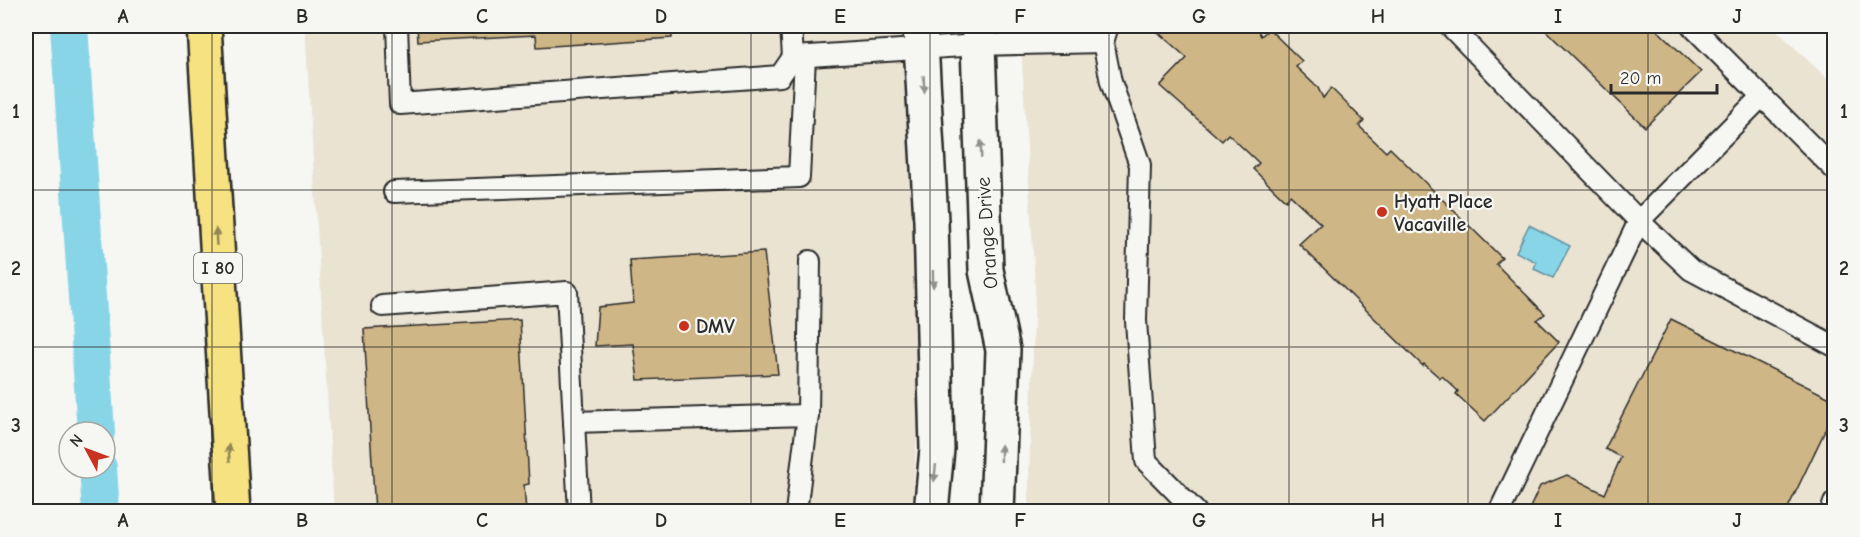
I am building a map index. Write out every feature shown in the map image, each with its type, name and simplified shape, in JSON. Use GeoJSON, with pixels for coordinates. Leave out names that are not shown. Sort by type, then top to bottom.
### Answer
{"type":"FeatureCollection","features":[{"type":"Feature","properties":{"kind":"highway","name":"I 80"},"geometry":{"type":"LineString","coordinates":[[204,26],[233,512]]}},
{"type":"Feature","properties":{"kind":"street","name":"Orange Drive"},"geometry":{"type":"LineString","coordinates":[[979,35],[986,270],[1003,350],[997,512]]}},
{"type":"Feature","properties":{"kind":"street"},"geometry":{"type":"LineString","coordinates":[[922,37],[931,221],[937,449],[930,512]]}},
{"type":"Feature","properties":{"kind":"lane"},"geometry":{"type":"LineString","coordinates":[[397,26],[400,104],[780,76],[799,57],[922,37],[1106,34],[1111,82],[1140,165],[1136,321],[1146,461],[1196,512]]}},
{"type":"Feature","properties":{"kind":"lane"},"geometry":{"type":"LineString","coordinates":[[394,192],[799,177],[799,57],[791,26]]}},
{"type":"Feature","properties":{"kind":"lane"},"geometry":{"type":"LineString","coordinates":[[1450,26],[1639,221],[1691,270],[1834,346]]}},
{"type":"Feature","properties":{"kind":"lane"},"geometry":{"type":"LineString","coordinates":[[1692,26],[1834,169]]}},
{"type":"Feature","properties":{"kind":"lane"},"geometry":{"type":"LineString","coordinates":[[1499,512],[1639,221],[1762,96]]}},
{"type":"Feature","properties":{"kind":"lane"},"geometry":{"type":"LineString","coordinates":[[796,512],[808,415],[810,261]]}},
{"type":"Feature","properties":{"kind":"lane"},"geometry":{"type":"LineString","coordinates":[[382,306],[567,292],[579,512]]}},
{"type":"Feature","properties":{"kind":"lane"},"geometry":{"type":"LineString","coordinates":[[574,422],[808,415]]}},
{"type":"Feature","properties":{"kind":"lane"},"geometry":{"type":"LineString","coordinates":[[1831,512],[1834,503]]}},
{"type":"Feature","properties":{"kind":"shaded area"},"geometry":{"type":"Polygon","coordinates":[[[305,26],[901,26],[917,315],[918,417],[912,511],[334,511],[305,26]]]}},
{"type":"Feature","properties":{"kind":"shaded area"},"geometry":{"type":"Polygon","coordinates":[[[1020,26],[1772,26],[1834,85],[1834,511],[1028,511],[1035,287],[1020,26]]]}},
{"type":"Feature","properties":{"kind":"water"},"geometry":{"type":"Polygon","coordinates":[[[1529,225],[1570,246],[1553,278],[1534,269],[1536,262],[1516,252],[1529,225]]]}},
{"type":"Feature","properties":{"kind":"building"},"geometry":{"type":"Polygon","coordinates":[[[417,26],[671,26],[672,38],[537,47],[536,35],[418,41],[417,26]]]}},
{"type":"Feature","properties":{"kind":"building","name":"Hyatt Place Vacaville"},"geometry":{"type":"Polygon","coordinates":[[[1151,26],[1256,26],[1261,36],[1269,29],[1302,61],[1296,67],[1318,88],[1323,98],[1331,88],[1364,121],[1359,126],[1386,152],[1390,148],[1502,258],[1496,264],[1545,314],[1537,320],[1559,342],[1485,421],[1456,394],[1458,391],[1442,376],[1440,378],[1424,364],[1423,366],[1299,244],[1321,224],[1290,195],[1286,201],[1253,169],[1259,163],[1228,134],[1222,141],[1160,86],[1187,58],[1151,26]]]}},
{"type":"Feature","properties":{"kind":"building"},"geometry":{"type":"Polygon","coordinates":[[[1541,26],[1653,26],[1701,72],[1645,127],[1541,26]]]}},
{"type":"Feature","properties":{"kind":"building","name":"DMV"},"geometry":{"type":"Polygon","coordinates":[[[764,252],[778,374],[638,380],[633,344],[595,346],[598,307],[633,303],[630,260],[764,252]]]}},
{"type":"Feature","properties":{"kind":"building"},"geometry":{"type":"Polygon","coordinates":[[[1671,319],[1834,400],[1834,412],[1786,512],[1528,512],[1540,486],[1567,475],[1605,494],[1621,457],[1605,449],[1671,319]]]}},
{"type":"Feature","properties":{"kind":"building"},"geometry":{"type":"Polygon","coordinates":[[[520,320],[529,484],[524,485],[526,512],[375,512],[364,329],[520,320]]]}},
{"type":"Feature","properties":{"kind":"waterway"},"geometry":{"type":"LineString","coordinates":[[69,26],[95,420]]}},
{"type":"Feature","properties":{"kind":"waterway"},"geometry":{"type":"LineString","coordinates":[[99,480],[101,512]]}},
{"type":"Feature","properties":{"kind":"place","name":"Hyatt Place Vacaville"},"geometry":{"type":"Point","coordinates":[1382,212]}},
{"type":"Feature","properties":{"kind":"place","name":"DMV"},"geometry":{"type":"Point","coordinates":[684,326]}}]}
